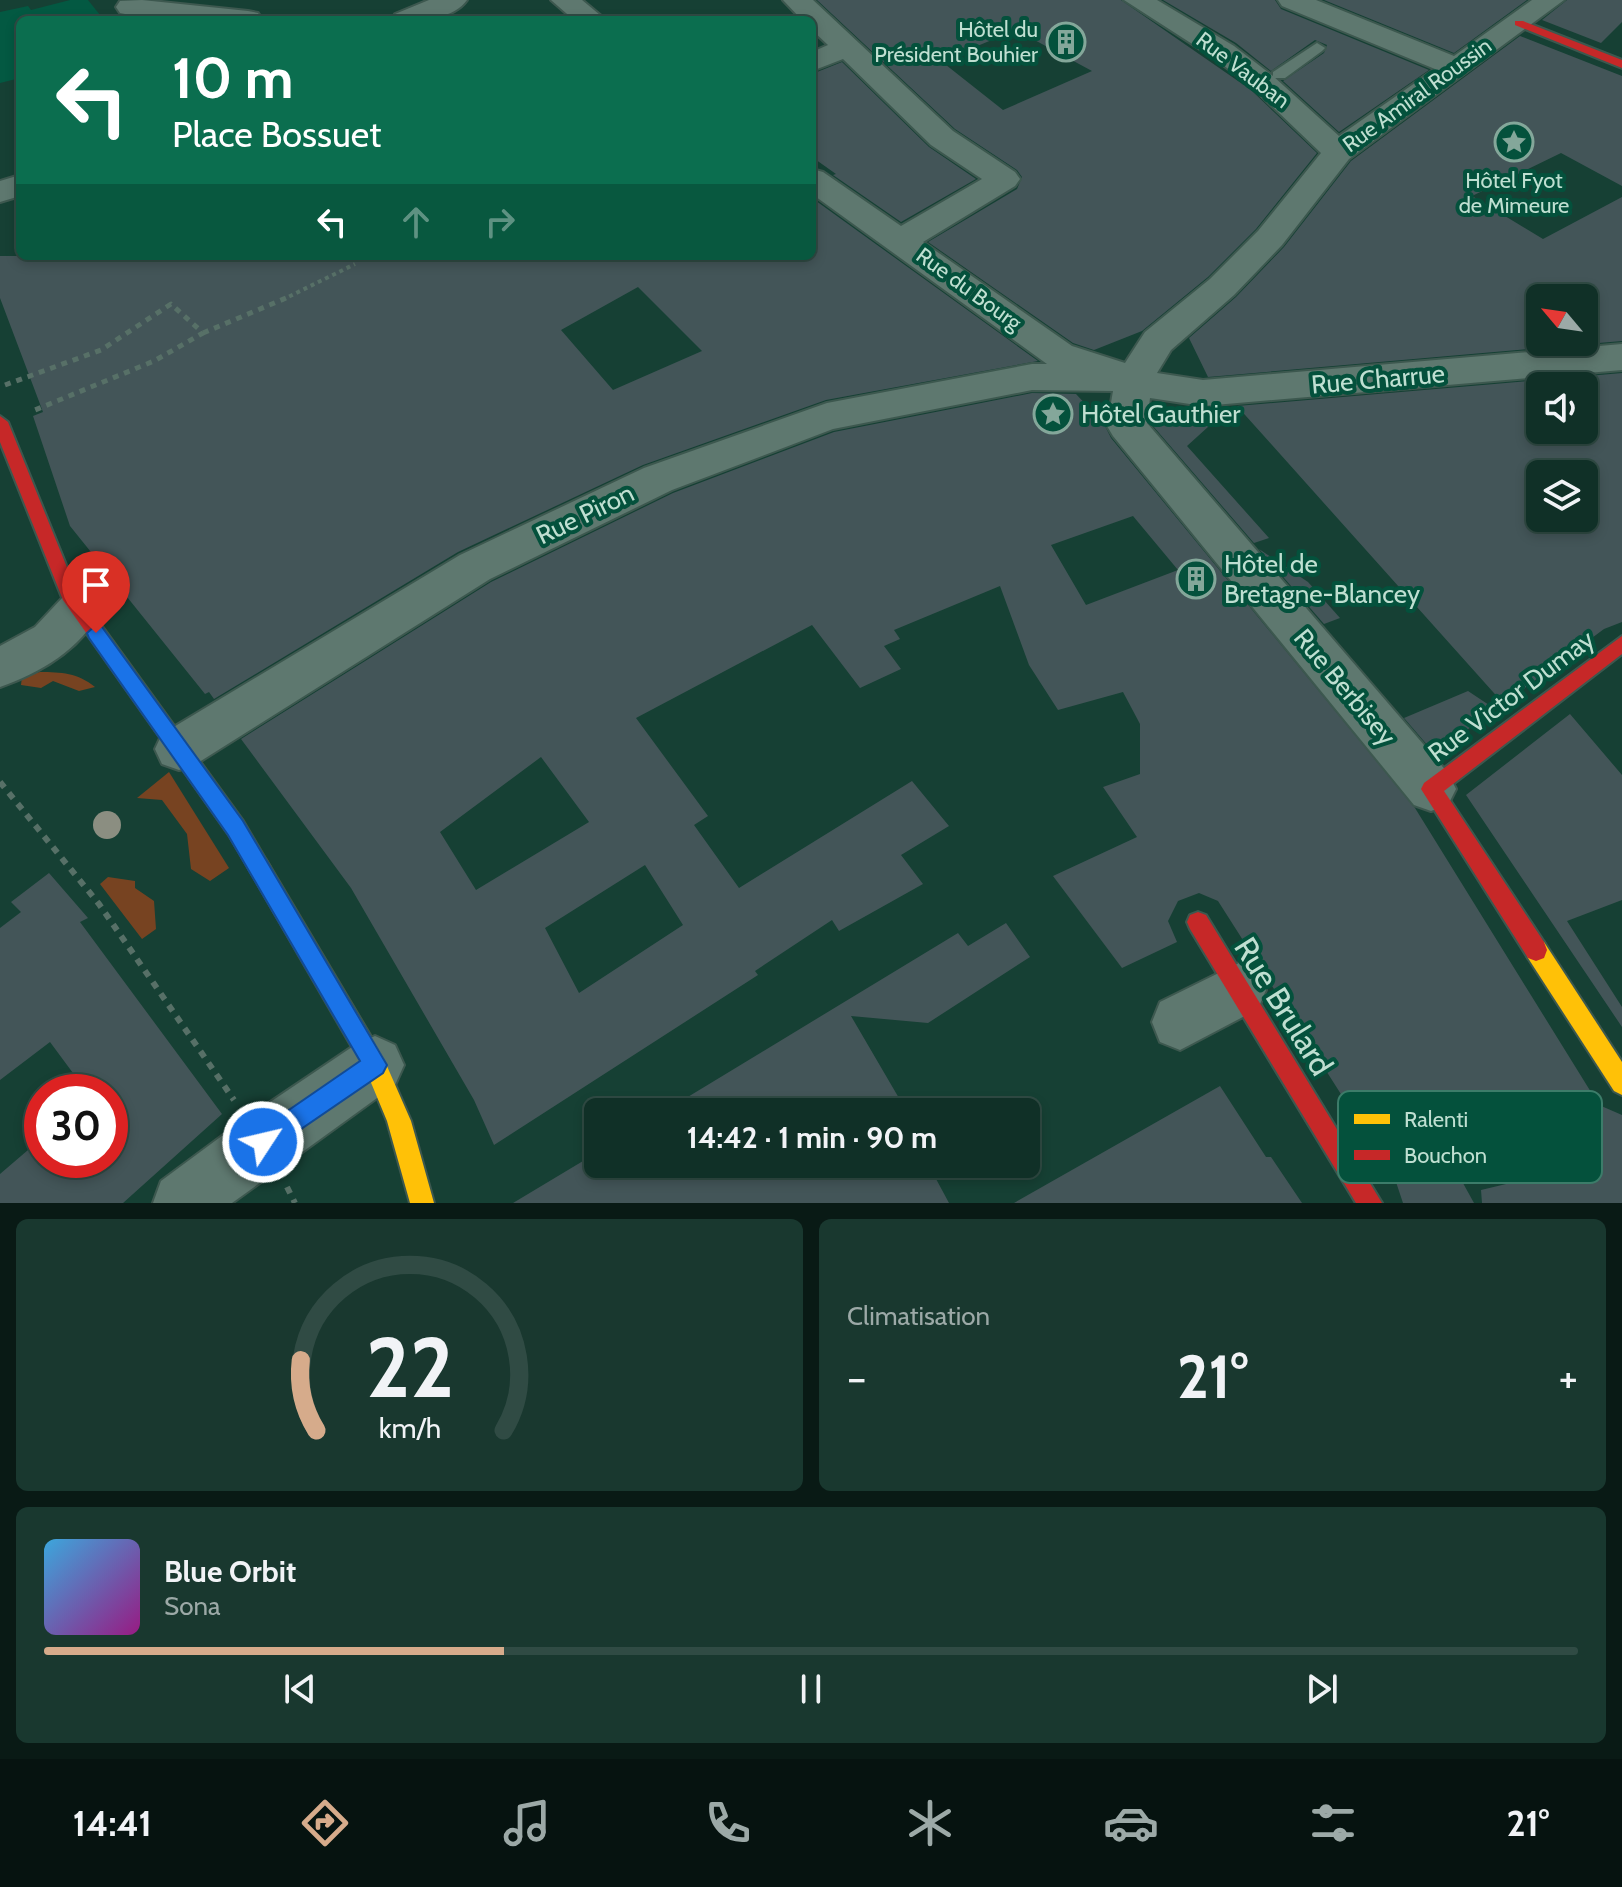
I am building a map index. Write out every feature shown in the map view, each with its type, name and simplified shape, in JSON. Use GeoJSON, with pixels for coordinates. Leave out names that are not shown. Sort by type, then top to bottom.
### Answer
{"type":"FeatureCollection","features":[{"type":"Feature","properties":{"kind":"street"},"geometry":{"type":"LineString","coordinates":[[415,16],[453,0]]}},
{"type":"Feature","properties":{"kind":"street"},"geometry":{"type":"LineString","coordinates":[[565,0],[587,16]]}},
{"type":"Feature","properties":{"kind":"street"},"geometry":{"type":"LineString","coordinates":[[797,0],[815,16]]}},
{"type":"Feature","properties":{"kind":"street"},"geometry":{"type":"LineString","coordinates":[[1292,0],[1456,67]]}},
{"type":"Feature","properties":{"kind":"street","name":"Rue Amiral Roussin"},"geometry":{"type":"LineString","coordinates":[[1135,378],[1158,341],[1222,287],[1270,238],[1338,152],[1550,0]]}},
{"type":"Feature","properties":{"kind":"street","name":"Rue Vauban"},"geometry":{"type":"LineString","coordinates":[[1138,1],[1272,79],[1338,152]]}},
{"type":"Feature","properties":{"kind":"street"},"geometry":{"type":"LineString","coordinates":[[132,9],[206,16]]}},
{"type":"Feature","properties":{"kind":"street"},"geometry":{"type":"LineString","coordinates":[[816,17],[942,138],[1004,179],[902,240]]}},
{"type":"Feature","properties":{"kind":"street"},"geometry":{"type":"LineString","coordinates":[[1519,23],[1622,64]]}},
{"type":"Feature","properties":{"kind":"street"},"geometry":{"type":"LineString","coordinates":[[816,60],[849,46]]}},
{"type":"Feature","properties":{"kind":"street","name":"Rue du Bourg"},"geometry":{"type":"LineString","coordinates":[[816,182],[902,240],[1046,366]]}},
{"type":"Feature","properties":{"kind":"street","name":"Rue Charrue"},"geometry":{"type":"LineString","coordinates":[[1135,378],[1169,390],[1203,393],[1622,357]]}},
{"type":"Feature","properties":{"kind":"street","name":"Rue Piron"},"geometry":{"type":"LineString","coordinates":[[179,749],[475,567],[658,479],[827,417],[1046,366],[1135,378]]}},
{"type":"Feature","properties":{"kind":"street","name":"Rue Berbisey"},"geometry":{"type":"LineString","coordinates":[[1135,378],[1127,426],[1431,789],[1622,1083]]}},
{"type":"Feature","properties":{"kind":"street"},"geometry":{"type":"LineString","coordinates":[[0,423],[69,595],[236,828],[375,1065],[399,1121],[422,1203]]}},
{"type":"Feature","properties":{"kind":"street"},"geometry":{"type":"LineString","coordinates":[[0,668],[51,640],[79,610]]}},
{"type":"Feature","properties":{"kind":"street","name":"Rue Victor Dumay"},"geometry":{"type":"LineString","coordinates":[[1431,789],[1622,644]]}},
{"type":"Feature","properties":{"kind":"street","name":"Rue Brulard"},"geometry":{"type":"LineString","coordinates":[[1198,922],[1338,1151]]}},
{"type":"Feature","properties":{"kind":"street"},"geometry":{"type":"LineString","coordinates":[[1180,1022],[1239,990]]}},
{"type":"Feature","properties":{"kind":"street"},"geometry":{"type":"LineString","coordinates":[[183,1203],[375,1065]]}},
{"type":"Feature","properties":{"kind":"street","name":"Rue Brulard"},"geometry":{"type":"LineString","coordinates":[[1358,1183],[1370,1203]]}},
{"type":"Feature","properties":{"kind":"lane"},"geometry":{"type":"LineString","coordinates":[[1272,79],[1317,48]]}},
{"type":"Feature","properties":{"kind":"path"},"geometry":{"type":"LineString","coordinates":[[0,423],[154,361],[203,333],[253,314],[355,264]]}},
{"type":"Feature","properties":{"kind":"path"},"geometry":{"type":"LineString","coordinates":[[0,387],[101,350],[171,304],[203,333]]}},
{"type":"Feature","properties":{"kind":"path"},"geometry":{"type":"LineString","coordinates":[[0,782],[99,904],[241,1112]]}},
{"type":"Feature","properties":{"kind":"shaded area"},"geometry":{"type":"Polygon","coordinates":[[[70,0],[88,0],[101,16],[16,16],[16,79],[0,83],[0,12],[28,6],[31,10],[70,0]]]}},
{"type":"Feature","properties":{"kind":"shaded area"},"geometry":{"type":"Polygon","coordinates":[[[40,672],[69,674],[95,687],[79,691],[53,681],[41,688],[21,685],[22,676],[40,672]]]}},
{"type":"Feature","properties":{"kind":"shaded area"},"geometry":{"type":"Polygon","coordinates":[[[169,772],[229,868],[210,881],[191,869],[187,834],[162,800],[137,798],[169,772]]]}},
{"type":"Feature","properties":{"kind":"shaded area"},"geometry":{"type":"Polygon","coordinates":[[[108,877],[135,881],[135,888],[154,901],[156,929],[142,939],[100,884],[108,877]]]}},
{"type":"Feature","properties":{"kind":"building"},"geometry":{"type":"Polygon","coordinates":[[[817,0],[1121,0],[1251,90],[1317,153],[1256,229],[1208,277],[1142,331],[1094,350],[1073,343],[928,242],[1017,189],[1022,177],[1017,170],[955,129],[817,0]],[[1016,30],[941,61],[1003,110],[1092,71],[1016,30]]]}},
{"type":"Feature","properties":{"kind":"building"},"geometry":{"type":"Polygon","coordinates":[[[1163,0],[1275,0],[1281,9],[1429,70],[1339,132],[1283,81],[1324,53],[1327,45],[1315,40],[1271,71],[1236,43],[1163,0]]]}},
{"type":"Feature","properties":{"kind":"building"},"geometry":{"type":"Polygon","coordinates":[[[1324,0],[1527,0],[1454,53],[1324,0]]]}},
{"type":"Feature","properties":{"kind":"building"},"geometry":{"type":"Polygon","coordinates":[[[1567,0],[1622,0],[1622,22],[1601,43],[1542,20],[1567,0]]]}},
{"type":"Feature","properties":{"kind":"building"},"geometry":{"type":"Polygon","coordinates":[[[1520,36],[1622,76],[1622,186],[1561,153],[1472,196],[1543,239],[1622,197],[1622,341],[1598,343],[1598,284],[1526,284],[1526,349],[1208,377],[1189,338],[1236,297],[1284,247],[1351,161],[1520,36]]]}},
{"type":"Feature","properties":{"kind":"building"},"geometry":{"type":"Polygon","coordinates":[[[842,62],[929,147],[976,179],[901,222],[816,160],[816,72],[842,62]]]}},
{"type":"Feature","properties":{"kind":"building"},"geometry":{"type":"Polygon","coordinates":[[[816,201],[1038,361],[826,400],[643,465],[458,552],[214,699],[209,692],[205,694],[70,526],[33,416],[43,412],[0,298],[0,256],[16,256],[16,260],[816,260],[816,201]],[[638,287],[561,330],[613,390],[702,351],[638,287]]]}},
{"type":"Feature","properties":{"kind":"building"},"geometry":{"type":"Polygon","coordinates":[[[1622,373],[1622,622],[1604,629],[1498,708],[1502,702],[1237,406],[1526,381],[1526,444],[1598,444],[1598,375],[1622,373]]]}},
{"type":"Feature","properties":{"kind":"building"},"geometry":{"type":"Polygon","coordinates":[[[1032,393],[1076,394],[1104,424],[1111,438],[1415,808],[1590,1091],[1339,1091],[1218,901],[1199,893],[1178,901],[1168,921],[1177,942],[1122,968],[1053,876],[1137,837],[1103,787],[1140,774],[1140,724],[1123,692],[1058,710],[1029,665],[1000,586],[894,630],[900,639],[884,646],[901,669],[860,688],[812,625],[636,718],[708,816],[694,825],[739,888],[912,781],[949,826],[901,855],[923,884],[839,931],[832,920],[755,971],[758,975],[494,1145],[474,1100],[351,888],[241,739],[491,582],[673,493],[834,432],[1032,393]],[[1133,516],[1051,545],[1086,605],[1178,570],[1133,516]],[[541,757],[440,832],[476,890],[589,822],[541,757]],[[645,865],[545,928],[579,993],[683,925],[645,865]]]}},
{"type":"Feature","properties":{"kind":"building"},"geometry":{"type":"Polygon","coordinates":[[[1230,407],[1187,446],[1269,538],[1254,543],[1153,426],[1212,408],[1230,407]]]}},
{"type":"Feature","properties":{"kind":"building"},"geometry":{"type":"Polygon","coordinates":[[[1259,549],[1308,582],[1340,618],[1324,624],[1259,549]]]}},
{"type":"Feature","properties":{"kind":"building"},"geometry":{"type":"Polygon","coordinates":[[[1468,691],[1495,709],[1435,754],[1404,718],[1468,691]]]}},
{"type":"Feature","properties":{"kind":"building"},"geometry":{"type":"Polygon","coordinates":[[[1570,714],[1622,775],[1622,900],[1567,921],[1622,1007],[1622,1027],[1466,795],[1570,714]]]}},
{"type":"Feature","properties":{"kind":"building"},"geometry":{"type":"Polygon","coordinates":[[[49,873],[88,918],[80,922],[222,1114],[123,1203],[0,1203],[0,1174],[24,1153],[24,1178],[128,1178],[128,1074],[74,1074],[50,1042],[0,1080],[0,928],[21,912],[11,902],[49,873]]]}},
{"type":"Feature","properties":{"kind":"building"},"geometry":{"type":"Polygon","coordinates":[[[1006,923],[1030,957],[928,1023],[851,1016],[899,1098],[686,1098],[958,933],[968,946],[1006,923]]]}},
{"type":"Feature","properties":{"kind":"building"},"geometry":{"type":"Polygon","coordinates":[[[1220,1086],[1266,1157],[1271,1157],[1302,1203],[1014,1203],[1220,1086]]]}},
{"type":"Feature","properties":{"kind":"building"},"geometry":{"type":"Polygon","coordinates":[[[1602,1106],[1622,1115],[1622,1203],[1482,1203],[1481,1190],[1510,1183],[1602,1183],[1602,1106]]]}},
{"type":"Feature","properties":{"kind":"building"},"geometry":{"type":"Polygon","coordinates":[[[584,1160],[584,1178],[936,1178],[949,1203],[513,1203],[584,1160]]]}},
{"type":"Feature","properties":{"kind":"building"},"geometry":{"type":"Polygon","coordinates":[[[1396,1183],[1463,1183],[1474,1203],[1403,1203],[1396,1183]]]}},
{"type":"Feature","properties":{"kind":"traffic: slow"},"geometry":{"type":"LineString","coordinates":[[259,867],[375,1065],[399,1121],[422,1203]]}},
{"type":"Feature","properties":{"kind":"traffic: slow"},"geometry":{"type":"LineString","coordinates":[[1536,950],[1622,1083]]}},
{"type":"Feature","properties":{"kind":"traffic: jam"},"geometry":{"type":"LineString","coordinates":[[1519,23],[1622,64]]}},
{"type":"Feature","properties":{"kind":"traffic: jam"},"geometry":{"type":"LineString","coordinates":[[0,422],[69,595],[236,828],[259,867]]}},
{"type":"Feature","properties":{"kind":"traffic: jam"},"geometry":{"type":"LineString","coordinates":[[1536,950],[1431,789],[1622,644]]}},
{"type":"Feature","properties":{"kind":"traffic: jam"},"geometry":{"type":"LineString","coordinates":[[1198,922],[1338,1151]]}},
{"type":"Feature","properties":{"kind":"traffic: jam"},"geometry":{"type":"LineString","coordinates":[[1358,1183],[1370,1203]]}},
{"type":"Feature","properties":{"kind":"place","name":"Hôtel du Président Bouhier"},"geometry":{"type":"Point","coordinates":[1066,42]}},
{"type":"Feature","properties":{"kind":"place","name":"Hôtel Fyot de Mimeure"},"geometry":{"type":"Point","coordinates":[1514,142]}},
{"type":"Feature","properties":{"kind":"place","name":"Hôtel Gauthier"},"geometry":{"type":"Point","coordinates":[1053,414]}},
{"type":"Feature","properties":{"kind":"place","name":"Hôtel de Bretagne-Blancey"},"geometry":{"type":"Point","coordinates":[1196,579]}},
{"type":"Feature","properties":{"kind":"route"},"geometry":{"type":"LineString","coordinates":[[96,633],[236,828],[375,1065],[263,1142]]}}]}
